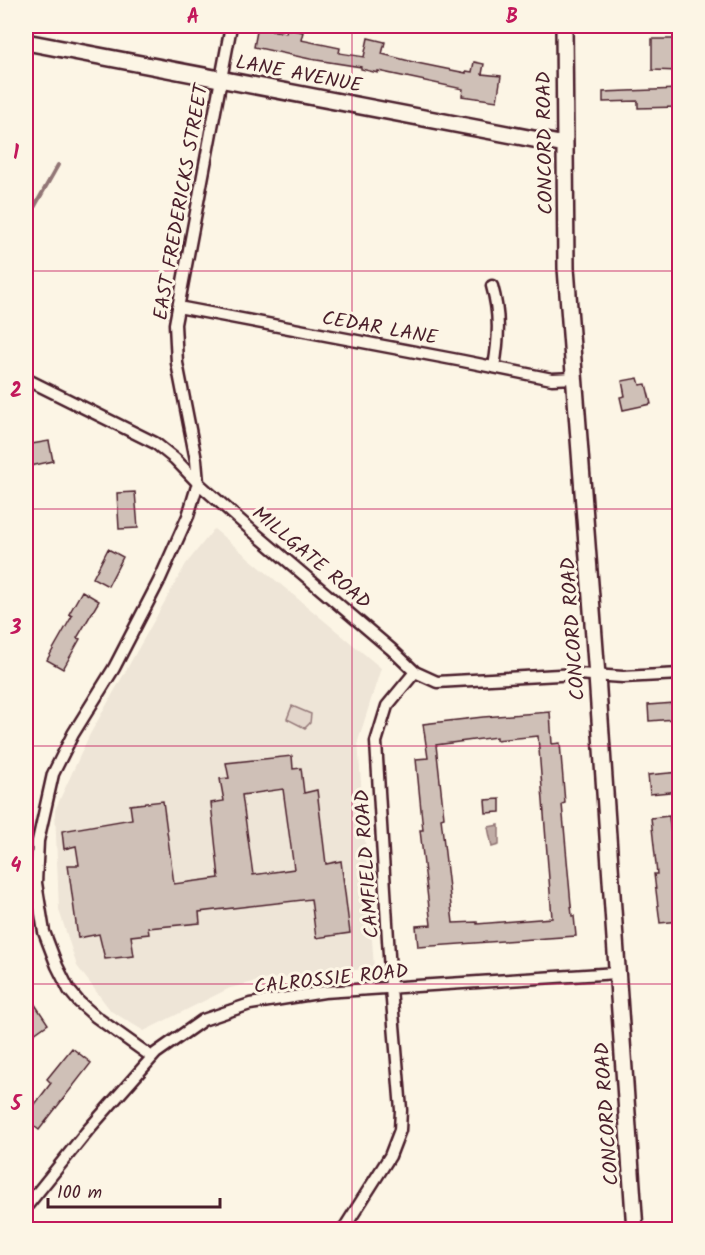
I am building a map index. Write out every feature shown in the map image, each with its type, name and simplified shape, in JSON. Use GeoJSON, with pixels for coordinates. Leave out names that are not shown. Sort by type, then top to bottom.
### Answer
{"type":"FeatureCollection","features":[{"type":"Feature","properties":{"kind":"street","name":"EAST FREDERICKS STREET"},"geometry":{"type":"LineString","coordinates":[[152,1057],[96,1017],[79,1002],[64,980],[44,932],[36,883],[38,841],[53,774],[73,734],[114,668],[159,581],[188,516],[198,483],[196,460],[177,363],[175,324],[219,80],[231,26]]}},
{"type":"Feature","properties":{"kind":"street","name":"CONCORD ROAD"},"geometry":{"type":"LineString","coordinates":[[564,26],[566,268],[635,1230]]}},
{"type":"Feature","properties":{"kind":"street","name":"LANE AVENUE"},"geometry":{"type":"LineString","coordinates":[[26,42],[565,145]]}},
{"type":"Feature","properties":{"kind":"street"},"geometry":{"type":"LineString","coordinates":[[492,286],[499,321],[499,341],[494,367]]}},
{"type":"Feature","properties":{"kind":"street","name":"CEDAR LANE"},"geometry":{"type":"LineString","coordinates":[[178,307],[552,379],[575,378]]}},
{"type":"Feature","properties":{"kind":"street","name":"MILLGATE ROAD"},"geometry":{"type":"LineString","coordinates":[[26,379],[155,443],[415,672],[437,682],[577,674],[597,676],[680,674]]}},
{"type":"Feature","properties":{"kind":"street","name":"CAMFIELD ROAD"},"geometry":{"type":"LineString","coordinates":[[343,1230],[390,1156],[400,1130],[401,1110],[376,742],[387,706],[415,672]]}},
{"type":"Feature","properties":{"kind":"street","name":"CALROSSIE ROAD"},"geometry":{"type":"LineString","coordinates":[[26,1207],[88,1130],[152,1057],[203,1020],[249,1004],[324,992],[617,974]]}},
{"type":"Feature","properties":{"kind":"shaded area"},"geometry":{"type":"Polygon","coordinates":[[[214,529],[381,668],[358,741],[374,968],[262,980],[230,988],[144,1031],[111,1011],[77,966],[59,910],[55,810],[89,736],[186,564],[214,529]]]}},
{"type":"Feature","properties":{"kind":"shaded area"},"geometry":{"type":"Polygon","coordinates":[[[292,706],[311,714],[310,723],[305,728],[287,719],[292,706]]]}},
{"type":"Feature","properties":{"kind":"shaded area"},"geometry":{"type":"Polygon","coordinates":[[[499,825],[499,845],[492,847],[488,827],[499,825]]]}},
{"type":"Feature","properties":{"kind":"building"},"geometry":{"type":"Polygon","coordinates":[[[258,26],[270,26],[269,30],[286,33],[287,29],[303,32],[301,40],[340,48],[339,53],[364,57],[368,38],[385,42],[382,54],[417,63],[466,73],[466,71],[472,72],[474,62],[484,64],[482,74],[501,76],[497,101],[462,96],[463,89],[254,47],[258,26]]]}},
{"type":"Feature","properties":{"kind":"building"},"geometry":{"type":"Polygon","coordinates":[[[652,39],[680,39],[680,71],[652,70],[652,39]]]}},
{"type":"Feature","properties":{"kind":"building"},"geometry":{"type":"Polygon","coordinates":[[[678,89],[678,107],[638,108],[638,101],[603,102],[603,92],[678,89]]]}},
{"type":"Feature","properties":{"kind":"building"},"geometry":{"type":"Polygon","coordinates":[[[638,378],[640,385],[646,384],[651,404],[623,410],[620,397],[625,396],[622,381],[638,378]]]}},
{"type":"Feature","properties":{"kind":"building"},"geometry":{"type":"Polygon","coordinates":[[[49,441],[53,461],[26,467],[26,445],[49,441]]]}},
{"type":"Feature","properties":{"kind":"building"},"geometry":{"type":"Polygon","coordinates":[[[135,492],[138,528],[119,529],[117,493],[135,492]]]}},
{"type":"Feature","properties":{"kind":"building"},"geometry":{"type":"Polygon","coordinates":[[[108,549],[123,557],[108,586],[93,578],[108,549]]]}},
{"type":"Feature","properties":{"kind":"building"},"geometry":{"type":"Polygon","coordinates":[[[82,591],[99,601],[77,638],[80,639],[63,669],[47,660],[72,616],[69,614],[82,591]]]}},
{"type":"Feature","properties":{"kind":"building"},"geometry":{"type":"Polygon","coordinates":[[[674,703],[675,719],[649,721],[648,705],[674,703]]]}},
{"type":"Feature","properties":{"kind":"building"},"geometry":{"type":"Polygon","coordinates":[[[550,712],[552,744],[560,743],[565,803],[562,804],[572,916],[574,916],[576,936],[418,947],[416,926],[431,925],[420,830],[423,830],[416,759],[428,758],[423,724],[550,712]],[[538,736],[496,740],[496,737],[436,745],[444,817],[441,818],[453,923],[477,922],[477,924],[552,918],[538,736]]]}},
{"type":"Feature","properties":{"kind":"building"},"geometry":{"type":"Polygon","coordinates":[[[292,756],[293,769],[301,768],[304,793],[317,790],[326,864],[341,861],[350,933],[316,938],[311,899],[199,912],[200,923],[148,928],[149,934],[131,936],[134,956],[105,959],[99,934],[78,938],[68,865],[79,865],[76,846],[64,849],[62,831],[132,819],[130,805],[163,801],[174,884],[219,878],[211,803],[224,801],[220,779],[229,778],[226,763],[292,756]],[[283,789],[242,795],[253,875],[294,869],[283,789]]]}},
{"type":"Feature","properties":{"kind":"building"},"geometry":{"type":"Polygon","coordinates":[[[680,772],[680,791],[650,794],[648,775],[680,772]]]}},
{"type":"Feature","properties":{"kind":"building"},"geometry":{"type":"Polygon","coordinates":[[[500,799],[500,812],[486,813],[485,800],[500,799]]]}},
{"type":"Feature","properties":{"kind":"building"},"geometry":{"type":"Polygon","coordinates":[[[669,816],[680,921],[660,923],[651,818],[669,816]]]}},
{"type":"Feature","properties":{"kind":"building"},"geometry":{"type":"Polygon","coordinates":[[[32,1000],[48,1024],[34,1034],[26,1021],[26,1004],[32,1000]]]}},
{"type":"Feature","properties":{"kind":"building"},"geometry":{"type":"Polygon","coordinates":[[[72,1048],[91,1063],[39,1130],[26,1120],[26,1116],[51,1083],[47,1079],[72,1048]]]}},
{"type":"Feature","properties":{"kind":"waterway"},"geometry":{"type":"LineString","coordinates":[[26,239],[31,213],[58,165]]}}]}
